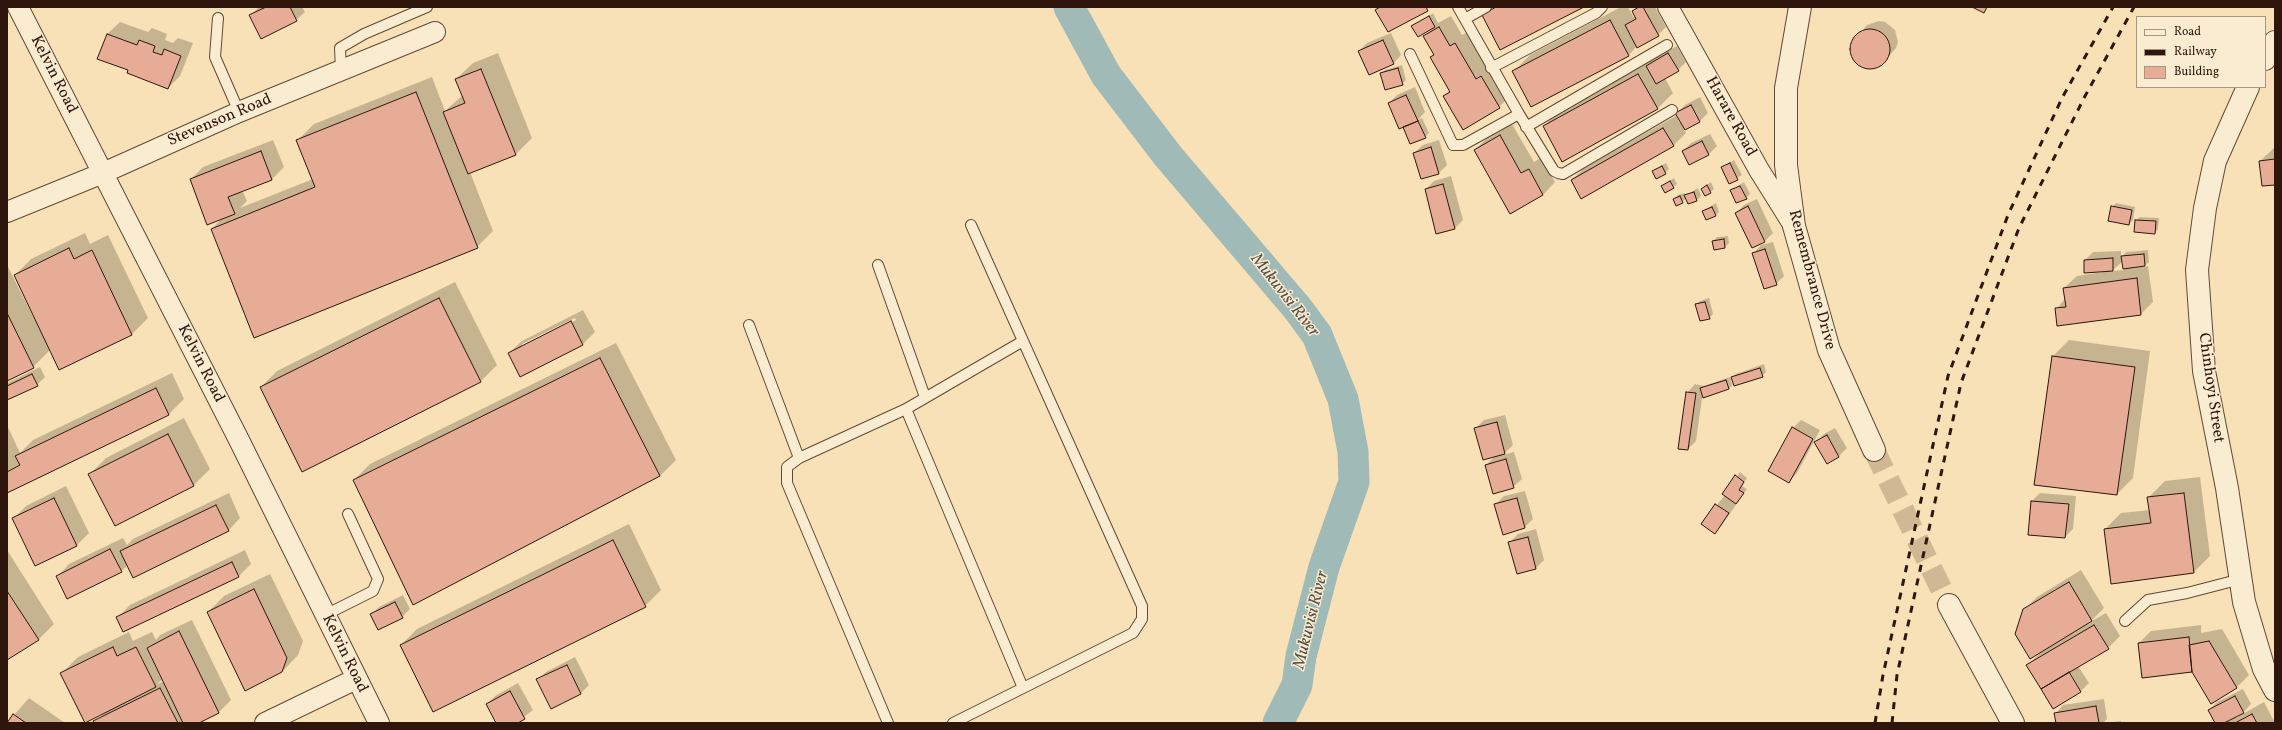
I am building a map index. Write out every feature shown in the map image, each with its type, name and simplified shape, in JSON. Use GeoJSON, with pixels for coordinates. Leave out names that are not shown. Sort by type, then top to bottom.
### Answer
{"type":"FeatureCollection","features":[{"type":"Feature","properties":{"kind":"street","name":"Kelvin Road"},"geometry":{"type":"LineString","coordinates":[[18,7],[379,723]]}},
{"type":"Feature","properties":{"kind":"street","name":"Harare Road"},"geometry":{"type":"LineString","coordinates":[[1668,7],[1703,67],[1759,170],[1794,226]]}},
{"type":"Feature","properties":{"kind":"street","name":"Remembrance Drive"},"geometry":{"type":"LineString","coordinates":[[1800,7],[1786,88],[1786,165],[1794,226],[1829,350],[1874,450]]}},
{"type":"Feature","properties":{"kind":"street","name":"Stevenson Road"},"geometry":{"type":"LineString","coordinates":[[7,212],[103,173],[239,112],[435,32]]}},
{"type":"Feature","properties":{"kind":"street"},"geometry":{"type":"LineString","coordinates":[[2266,57],[2275,42]]}},
{"type":"Feature","properties":{"kind":"street","name":"Chinhoyi Street"},"geometry":{"type":"LineString","coordinates":[[2248,88],[2215,160],[2205,208],[2197,270],[2204,371],[2227,488],[2246,610],[2264,669],[2275,690]]}},
{"type":"Feature","properties":{"kind":"street"},"geometry":{"type":"LineString","coordinates":[[1949,605],[2013,723]]}},
{"type":"Feature","properties":{"kind":"street"},"geometry":{"type":"LineString","coordinates":[[265,723],[356,679]]}},
{"type":"Feature","properties":{"kind":"lane"},"geometry":{"type":"LineString","coordinates":[[341,70],[340,48],[364,34],[427,7]]}},
{"type":"Feature","properties":{"kind":"lane"},"geometry":{"type":"LineString","coordinates":[[1458,7],[1491,68],[1554,171],[1564,174],[1672,110]]}},
{"type":"Feature","properties":{"kind":"lane"},"geometry":{"type":"LineString","coordinates":[[1465,19],[1486,7]]}},
{"type":"Feature","properties":{"kind":"lane"},"geometry":{"type":"LineString","coordinates":[[1491,68],[1596,13],[1602,7]]}},
{"type":"Feature","properties":{"kind":"lane"},"geometry":{"type":"LineString","coordinates":[[218,18],[215,57],[239,112]]}},
{"type":"Feature","properties":{"kind":"lane"},"geometry":{"type":"LineString","coordinates":[[1526,127],[1666,45]]}},
{"type":"Feature","properties":{"kind":"lane"},"geometry":{"type":"LineString","coordinates":[[1410,54],[1453,145],[1463,145],[1518,114]]}},
{"type":"Feature","properties":{"kind":"lane"},"geometry":{"type":"LineString","coordinates":[[953,723],[1133,633],[1142,619],[1142,606],[971,225]]}},
{"type":"Feature","properties":{"kind":"lane"},"geometry":{"type":"LineString","coordinates":[[878,265],[925,397]]}},
{"type":"Feature","properties":{"kind":"lane"},"geometry":{"type":"LineString","coordinates":[[750,325],[799,458]]}},
{"type":"Feature","properties":{"kind":"lane"},"geometry":{"type":"LineString","coordinates":[[888,723],[787,483],[787,467],[799,458],[906,409],[1023,341]]}},
{"type":"Feature","properties":{"kind":"lane"},"geometry":{"type":"LineString","coordinates":[[906,409],[1023,688]]}},
{"type":"Feature","properties":{"kind":"lane"},"geometry":{"type":"LineString","coordinates":[[325,615],[373,591],[378,579],[348,514]]}},
{"type":"Feature","properties":{"kind":"lane"},"geometry":{"type":"LineString","coordinates":[[2125,621],[2148,600],[2187,593],[2241,579]]}},
{"type":"Feature","properties":{"kind":"building"},"geometry":{"type":"Polygon","coordinates":[[[266,7],[290,7],[297,21],[261,39],[249,15],[266,7]]]}},
{"type":"Feature","properties":{"kind":"building"},"geometry":{"type":"Polygon","coordinates":[[[1380,7],[1426,7],[1428,11],[1388,32],[1375,10],[1380,7]]]}},
{"type":"Feature","properties":{"kind":"building"},"geometry":{"type":"Polygon","coordinates":[[[1496,7],[1584,7],[1500,50],[1482,15],[1496,7]]]}},
{"type":"Feature","properties":{"kind":"building"},"geometry":{"type":"Polygon","coordinates":[[[1639,7],[1643,7],[1659,36],[1637,48],[1625,25],[1636,19],[1632,11],[1639,7]]]}},
{"type":"Feature","properties":{"kind":"building"},"geometry":{"type":"Polygon","coordinates":[[[1972,7],[1987,7],[1984,13],[1972,7]]]}},
{"type":"Feature","properties":{"kind":"building"},"geometry":{"type":"Polygon","coordinates":[[[1429,16],[1435,27],[1418,37],[1411,26],[1429,16]]]}},
{"type":"Feature","properties":{"kind":"building"},"geometry":{"type":"Polygon","coordinates":[[[1610,20],[1629,56],[1531,107],[1512,71],[1610,20]]]}},
{"type":"Feature","properties":{"kind":"building"},"geometry":{"type":"Polygon","coordinates":[[[1439,27],[1450,46],[1455,43],[1476,79],[1481,76],[1500,108],[1463,130],[1443,96],[1450,92],[1430,57],[1434,55],[1423,36],[1439,27]]]}},
{"type":"Feature","properties":{"kind":"building"},"geometry":{"type":"Polygon","coordinates":[[[1866,29],[1874,29],[1881,32],[1887,38],[1890,49],[1887,60],[1881,66],[1874,69],[1866,69],[1859,66],[1853,60],[1850,53],[1850,45],[1853,38],[1859,32],[1866,29]]]}},
{"type":"Feature","properties":{"kind":"building"},"geometry":{"type":"Polygon","coordinates":[[[107,34],[137,45],[139,40],[155,46],[153,52],[162,55],[164,49],[181,56],[168,89],[127,73],[128,70],[97,59],[107,34]]]}},
{"type":"Feature","properties":{"kind":"building"},"geometry":{"type":"Polygon","coordinates":[[[1383,40],[1394,64],[1369,75],[1358,51],[1383,40]]]}},
{"type":"Feature","properties":{"kind":"building"},"geometry":{"type":"Polygon","coordinates":[[[1668,53],[1679,71],[1656,84],[1646,66],[1668,53]]]}},
{"type":"Feature","properties":{"kind":"building"},"geometry":{"type":"Polygon","coordinates":[[[1398,68],[1403,85],[1385,90],[1380,73],[1398,68]]]}},
{"type":"Feature","properties":{"kind":"building"},"geometry":{"type":"Polygon","coordinates":[[[481,69],[516,155],[468,174],[443,112],[465,103],[455,79],[481,69]]]}},
{"type":"Feature","properties":{"kind":"building"},"geometry":{"type":"Polygon","coordinates":[[[1638,74],[1658,109],[1562,162],[1543,126],[1638,74]]]}},
{"type":"Feature","properties":{"kind":"building"},"geometry":{"type":"Polygon","coordinates":[[[416,92],[478,248],[254,338],[211,229],[315,187],[296,140],[416,92]]]}},
{"type":"Feature","properties":{"kind":"building"},"geometry":{"type":"Polygon","coordinates":[[[1406,95],[1418,121],[1399,129],[1388,103],[1406,95]]]}},
{"type":"Feature","properties":{"kind":"building"},"geometry":{"type":"Polygon","coordinates":[[[1691,105],[1700,122],[1685,130],[1675,113],[1691,105]]]}},
{"type":"Feature","properties":{"kind":"building"},"geometry":{"type":"Polygon","coordinates":[[[1418,121],[1426,138],[1410,144],[1403,127],[1418,121]]]}},
{"type":"Feature","properties":{"kind":"building"},"geometry":{"type":"Polygon","coordinates":[[[1663,128],[1674,146],[1581,199],[1571,180],[1663,128]]]}},
{"type":"Feature","properties":{"kind":"building"},"geometry":{"type":"Polygon","coordinates":[[[1500,135],[1521,173],[1529,169],[1543,195],[1510,214],[1474,150],[1500,135]]]}},
{"type":"Feature","properties":{"kind":"building"},"geometry":{"type":"Polygon","coordinates":[[[1702,141],[1709,155],[1689,165],[1682,151],[1702,141]]]}},
{"type":"Feature","properties":{"kind":"building"},"geometry":{"type":"Polygon","coordinates":[[[1431,147],[1439,174],[1421,179],[1413,153],[1431,147]]]}},
{"type":"Feature","properties":{"kind":"building"},"geometry":{"type":"Polygon","coordinates":[[[261,151],[272,180],[228,197],[235,214],[207,225],[190,179],[261,151]]]}},
{"type":"Feature","properties":{"kind":"building"},"geometry":{"type":"Polygon","coordinates":[[[2275,159],[2275,185],[2262,186],[2259,161],[2275,159]]]}},
{"type":"Feature","properties":{"kind":"building"},"geometry":{"type":"Polygon","coordinates":[[[1730,163],[1738,180],[1729,184],[1721,167],[1730,163]]]}},
{"type":"Feature","properties":{"kind":"building"},"geometry":{"type":"Polygon","coordinates":[[[1662,166],[1666,174],[1656,179],[1652,171],[1662,166]]]}},
{"type":"Feature","properties":{"kind":"building"},"geometry":{"type":"Polygon","coordinates":[[[1670,181],[1674,188],[1665,193],[1661,186],[1670,181]]]}},
{"type":"Feature","properties":{"kind":"building"},"geometry":{"type":"Polygon","coordinates":[[[1443,184],[1455,229],[1436,234],[1425,189],[1443,184]]]}},
{"type":"Feature","properties":{"kind":"building"},"geometry":{"type":"Polygon","coordinates":[[[1707,185],[1711,193],[1705,196],[1701,189],[1707,185]]]}},
{"type":"Feature","properties":{"kind":"building"},"geometry":{"type":"Polygon","coordinates":[[[1740,186],[1747,199],[1736,203],[1730,190],[1740,186]]]}},
{"type":"Feature","properties":{"kind":"building"},"geometry":{"type":"Polygon","coordinates":[[[1694,192],[1697,201],[1688,204],[1684,195],[1694,192]]]}},
{"type":"Feature","properties":{"kind":"building"},"geometry":{"type":"Polygon","coordinates":[[[1680,196],[1683,203],[1676,206],[1673,199],[1680,196]]]}},
{"type":"Feature","properties":{"kind":"building"},"geometry":{"type":"Polygon","coordinates":[[[1748,206],[1765,242],[1752,248],[1735,213],[1748,206]]]}},
{"type":"Feature","properties":{"kind":"building"},"geometry":{"type":"Polygon","coordinates":[[[2111,206],[2132,210],[2129,225],[2108,221],[2111,206]]]}},
{"type":"Feature","properties":{"kind":"building"},"geometry":{"type":"Polygon","coordinates":[[[1712,207],[1716,216],[1706,220],[1702,211],[1712,207]]]}},
{"type":"Feature","properties":{"kind":"building"},"geometry":{"type":"Polygon","coordinates":[[[2135,220],[2156,221],[2155,234],[2134,232],[2135,220]]]}},
{"type":"Feature","properties":{"kind":"building"},"geometry":{"type":"Polygon","coordinates":[[[1724,239],[1725,248],[1714,250],[1712,241],[1724,239]]]}},
{"type":"Feature","properties":{"kind":"building"},"geometry":{"type":"Polygon","coordinates":[[[69,248],[74,259],[92,250],[132,335],[59,370],[14,275],[69,248]]]}},
{"type":"Feature","properties":{"kind":"building"},"geometry":{"type":"Polygon","coordinates":[[[1765,249],[1777,285],[1764,289],[1752,253],[1765,249]]]}},
{"type":"Feature","properties":{"kind":"building"},"geometry":{"type":"Polygon","coordinates":[[[2144,254],[2145,266],[2123,269],[2121,256],[2144,254]]]}},
{"type":"Feature","properties":{"kind":"building"},"geometry":{"type":"Polygon","coordinates":[[[2113,258],[2113,271],[2084,273],[2084,260],[2113,258]]]}},
{"type":"Feature","properties":{"kind":"building"},"geometry":{"type":"Polygon","coordinates":[[[2137,278],[2141,315],[2057,326],[2055,308],[2066,307],[2063,288],[2137,278]]]}},
{"type":"Feature","properties":{"kind":"building"},"geometry":{"type":"Polygon","coordinates":[[[439,298],[481,382],[302,472],[260,387],[439,298]]]}},
{"type":"Feature","properties":{"kind":"building"},"geometry":{"type":"Polygon","coordinates":[[[1705,302],[1710,319],[1700,321],[1695,304],[1705,302]]]}},
{"type":"Feature","properties":{"kind":"building"},"geometry":{"type":"Polygon","coordinates":[[[7,313],[34,368],[7,381],[7,313]]]}},
{"type":"Feature","properties":{"kind":"building"},"geometry":{"type":"Polygon","coordinates":[[[571,321],[583,345],[520,377],[508,353],[571,321]]]}},
{"type":"Feature","properties":{"kind":"building"},"geometry":{"type":"Polygon","coordinates":[[[2052,356],[2135,367],[2117,495],[2034,485],[2052,356]]]}},
{"type":"Feature","properties":{"kind":"building"},"geometry":{"type":"Polygon","coordinates":[[[600,358],[660,476],[413,605],[353,480],[600,358]]]}},
{"type":"Feature","properties":{"kind":"building"},"geometry":{"type":"Polygon","coordinates":[[[1760,368],[1763,377],[1734,386],[1731,377],[1760,368]]]}},
{"type":"Feature","properties":{"kind":"building"},"geometry":{"type":"Polygon","coordinates":[[[32,374],[38,386],[7,400],[7,386],[32,374]]]}},
{"type":"Feature","properties":{"kind":"building"},"geometry":{"type":"Polygon","coordinates":[[[1726,380],[1729,389],[1703,398],[1700,388],[1726,380]]]}},
{"type":"Feature","properties":{"kind":"building"},"geometry":{"type":"Polygon","coordinates":[[[156,388],[169,415],[7,493],[7,472],[20,465],[15,456],[156,388]]]}},
{"type":"Feature","properties":{"kind":"building"},"geometry":{"type":"Polygon","coordinates":[[[1686,392],[1696,393],[1688,450],[1678,449],[1686,392]]]}},
{"type":"Feature","properties":{"kind":"building"},"geometry":{"type":"Polygon","coordinates":[[[1497,422],[1505,454],[1483,460],[1474,428],[1497,422]]]}},
{"type":"Feature","properties":{"kind":"building"},"geometry":{"type":"Polygon","coordinates":[[[1792,427],[1813,439],[1789,483],[1768,471],[1792,427]]]}},
{"type":"Feature","properties":{"kind":"building"},"geometry":{"type":"Polygon","coordinates":[[[168,434],[194,486],[115,526],[88,474],[168,434]]]}},
{"type":"Feature","properties":{"kind":"building"},"geometry":{"type":"Polygon","coordinates":[[[1827,435],[1839,457],[1827,464],[1814,442],[1827,435]]]}},
{"type":"Feature","properties":{"kind":"building"},"geometry":{"type":"Polygon","coordinates":[[[1506,459],[1514,488],[1493,494],[1485,465],[1506,459]]]}},
{"type":"Feature","properties":{"kind":"building"},"geometry":{"type":"Polygon","coordinates":[[[1735,475],[1744,482],[1739,490],[1744,493],[1736,504],[1722,494],[1735,475]]]}},
{"type":"Feature","properties":{"kind":"building"},"geometry":{"type":"Polygon","coordinates":[[[2184,493],[2194,573],[2111,584],[2104,529],[2151,523],[2147,497],[2184,493]]]}},
{"type":"Feature","properties":{"kind":"building"},"geometry":{"type":"Polygon","coordinates":[[[54,498],[77,546],[35,566],[12,518],[54,498]]]}},
{"type":"Feature","properties":{"kind":"building"},"geometry":{"type":"Polygon","coordinates":[[[1517,498],[1525,528],[1503,535],[1494,504],[1517,498]]]}},
{"type":"Feature","properties":{"kind":"building"},"geometry":{"type":"Polygon","coordinates":[[[2031,501],[2069,504],[2065,538],[2028,535],[2031,501]]]}},
{"type":"Feature","properties":{"kind":"building"},"geometry":{"type":"Polygon","coordinates":[[[1715,504],[1729,513],[1715,534],[1701,524],[1715,504]]]}},
{"type":"Feature","properties":{"kind":"building"},"geometry":{"type":"Polygon","coordinates":[[[216,505],[229,531],[133,578],[120,551],[216,505]]]}},
{"type":"Feature","properties":{"kind":"building"},"geometry":{"type":"Polygon","coordinates":[[[1528,537],[1536,569],[1517,574],[1508,542],[1528,537]]]}},
{"type":"Feature","properties":{"kind":"building"},"geometry":{"type":"Polygon","coordinates":[[[613,540],[646,607],[433,712],[400,645],[613,540]]]}},
{"type":"Feature","properties":{"kind":"building"},"geometry":{"type":"Polygon","coordinates":[[[110,549],[122,572],[67,599],[56,576],[110,549]]]}},
{"type":"Feature","properties":{"kind":"building"},"geometry":{"type":"Polygon","coordinates":[[[232,562],[239,577],[123,632],[116,617],[232,562]]]}},
{"type":"Feature","properties":{"kind":"building"},"geometry":{"type":"Polygon","coordinates":[[[2069,582],[2092,621],[2030,659],[2015,634],[2023,609],[2069,582]]]}},
{"type":"Feature","properties":{"kind":"building"},"geometry":{"type":"Polygon","coordinates":[[[254,589],[287,658],[282,672],[245,691],[207,612],[254,589]]]}},
{"type":"Feature","properties":{"kind":"building"},"geometry":{"type":"Polygon","coordinates":[[[7,591],[39,640],[7,660],[7,591]]]}},
{"type":"Feature","properties":{"kind":"building"},"geometry":{"type":"Polygon","coordinates":[[[395,602],[403,618],[378,630],[370,614],[395,602]]]}},
{"type":"Feature","properties":{"kind":"building"},"geometry":{"type":"Polygon","coordinates":[[[2094,625],[2109,649],[2041,689],[2026,665],[2094,625]]]}},
{"type":"Feature","properties":{"kind":"building"},"geometry":{"type":"Polygon","coordinates":[[[179,631],[219,713],[199,723],[183,723],[147,648],[179,631]]]}},
{"type":"Feature","properties":{"kind":"building"},"geometry":{"type":"Polygon","coordinates":[[[2189,637],[2192,672],[2142,678],[2138,643],[2189,637]]]}},
{"type":"Feature","properties":{"kind":"building"},"geometry":{"type":"Polygon","coordinates":[[[2209,641],[2237,688],[2211,704],[2192,672],[2189,645],[2209,641]]]}},
{"type":"Feature","properties":{"kind":"building"},"geometry":{"type":"Polygon","coordinates":[[[113,647],[117,656],[136,647],[156,687],[85,723],[60,673],[113,647]]]}},
{"type":"Feature","properties":{"kind":"building"},"geometry":{"type":"Polygon","coordinates":[[[567,665],[581,694],[551,709],[536,679],[567,665]]]}},
{"type":"Feature","properties":{"kind":"building"},"geometry":{"type":"Polygon","coordinates":[[[2069,672],[2081,692],[2053,709],[2041,689],[2069,672]]]}},
{"type":"Feature","properties":{"kind":"building"},"geometry":{"type":"Polygon","coordinates":[[[160,688],[178,723],[94,723],[93,721],[160,688]]]}},
{"type":"Feature","properties":{"kind":"building"},"geometry":{"type":"Polygon","coordinates":[[[510,691],[525,719],[518,723],[496,723],[486,704],[510,691]]]}},
{"type":"Feature","properties":{"kind":"building"},"geometry":{"type":"Polygon","coordinates":[[[2235,696],[2244,713],[2224,723],[2215,723],[2208,710],[2235,696]]]}},
{"type":"Feature","properties":{"kind":"building"},"geometry":{"type":"Polygon","coordinates":[[[2096,706],[2099,723],[2056,723],[2054,713],[2096,706]]]}},
{"type":"Feature","properties":{"kind":"building"},"geometry":{"type":"Polygon","coordinates":[[[13,714],[26,723],[7,723],[13,714]]]}},
{"type":"Feature","properties":{"kind":"building"},"geometry":{"type":"Polygon","coordinates":[[[2252,714],[2257,723],[2235,723],[2252,714]]]}},
{"type":"Feature","properties":{"kind":"waterway","name":"Mukuvisi River"},"geometry":{"type":"LineString","coordinates":[[1069,7],[1106,75],[1168,156],[1298,309],[1317,335],[1343,399],[1353,452],[1354,482],[1324,567],[1301,656],[1297,685],[1278,723]]}},
{"type":"Feature","properties":{"kind":"tunnel"},"geometry":{"type":"LineString","coordinates":[[1874,450],[1949,605]]}},
{"type":"Feature","properties":{"kind":"railway"},"geometry":{"type":"LineString","coordinates":[[1875,723],[1883,675],[1948,376],[2008,215],[2062,98],[2113,7]]}},
{"type":"Feature","properties":{"kind":"railway"},"geometry":{"type":"LineString","coordinates":[[1892,723],[1897,675],[1961,383],[2019,228],[2084,98],[2134,7]]}}]}
